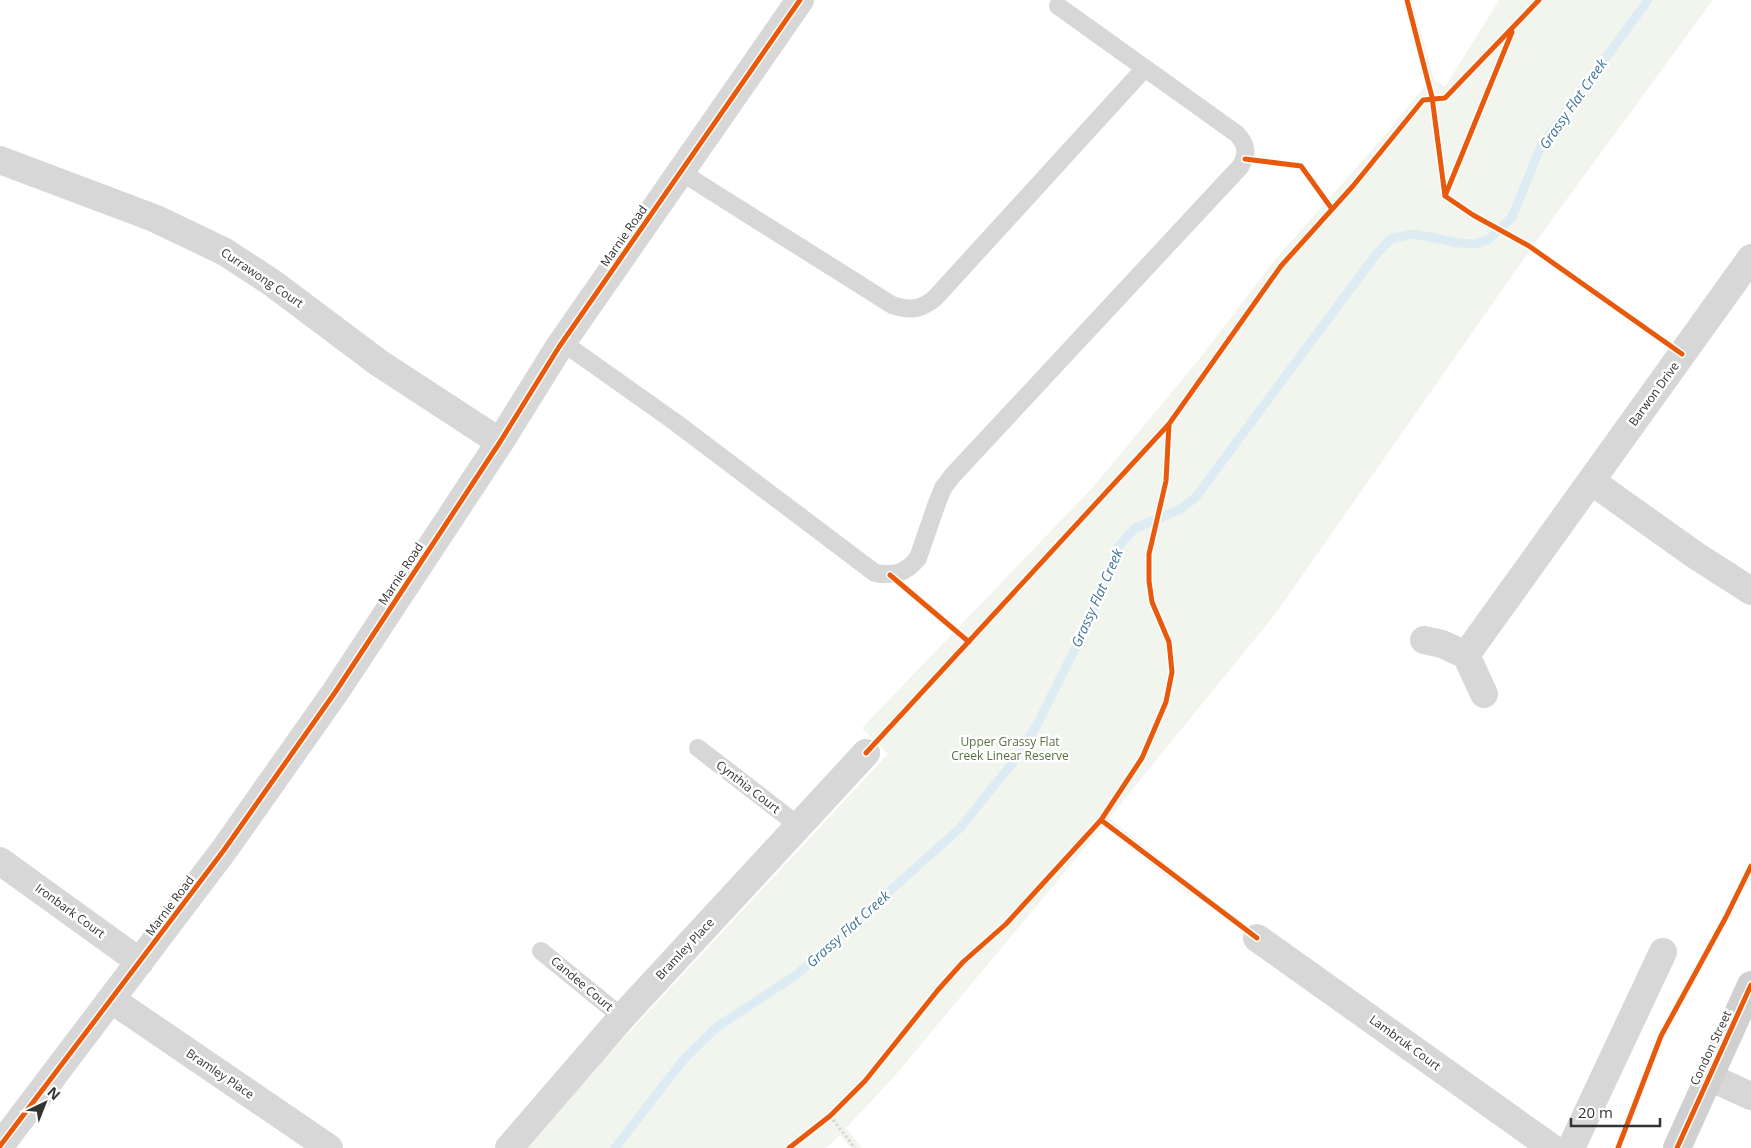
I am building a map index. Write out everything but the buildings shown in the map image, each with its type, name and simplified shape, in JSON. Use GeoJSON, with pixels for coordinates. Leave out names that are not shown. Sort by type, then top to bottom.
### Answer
{"type":"FeatureCollection","features":[{"type":"Feature","properties":{"kind":"main road","name":"Condon Street"},"geometry":{"type":"LineString","coordinates":[[1677,1148],[1751,984]]}},
{"type":"Feature","properties":{"kind":"street","name":"Marnie Road"},"geometry":{"type":"LineString","coordinates":[[0,1146],[224,850],[336,691],[500,442],[562,342],[800,0]]}},
{"type":"Feature","properties":{"kind":"street","name":"Currawong Court"},"geometry":{"type":"LineString","coordinates":[[0,160],[154,218],[225,252],[271,282],[379,363],[500,442]]}},
{"type":"Feature","properties":{"kind":"street","name":"Barwon Drive"},"geometry":{"type":"LineString","coordinates":[[1466,654],[1751,260]]}},
{"type":"Feature","properties":{"kind":"street"},"geometry":{"type":"LineString","coordinates":[[1591,481],[1695,555],[1751,591]]}},
{"type":"Feature","properties":{"kind":"street"},"geometry":{"type":"LineString","coordinates":[[1424,640],[1442,644],[1466,654],[1484,694]]}},
{"type":"Feature","properties":{"kind":"street","name":"Bramley Place"},"geometry":{"type":"LineString","coordinates":[[509,1148],[622,1017],[866,753]]}},
{"type":"Feature","properties":{"kind":"street","name":"Ironbark Court"},"geometry":{"type":"LineString","coordinates":[[0,861],[140,962]]}},
{"type":"Feature","properties":{"kind":"street","name":"Lambruk Court"},"geometry":{"type":"LineString","coordinates":[[1257,938],[1552,1148]]}},
{"type":"Feature","properties":{"kind":"street"},"geometry":{"type":"LineString","coordinates":[[1571,1148],[1663,952]]}},
{"type":"Feature","properties":{"kind":"street","name":"Bramley Place"},"geometry":{"type":"LineString","coordinates":[[112,1000],[329,1148]]}},
{"type":"Feature","properties":{"kind":"street"},"geometry":{"type":"LineString","coordinates":[[1708,1077],[1751,1096]]}},
{"type":"Feature","properties":{"kind":"lane"},"geometry":{"type":"LineString","coordinates":[[562,342],[675,422],[875,573],[890,575],[902,573],[911,567],[918,558],[943,488],[953,475],[1240,167],[1245,159],[1244,141],[1237,134],[1058,6]]}},
{"type":"Feature","properties":{"kind":"lane"},"geometry":{"type":"LineString","coordinates":[[681,172],[892,305],[915,310],[926,306],[935,298],[1145,68]]}},
{"type":"Feature","properties":{"kind":"lane","name":"Cynthia Court"},"geometry":{"type":"LineString","coordinates":[[698,748],[799,826]]}},
{"type":"Feature","properties":{"kind":"lane","name":"Candee Court"},"geometry":{"type":"LineString","coordinates":[[541,951],[622,1017]]}},
{"type":"Feature","properties":{"kind":"path"},"geometry":{"type":"LineString","coordinates":[[1446,186],[1445,196],[1473,215]]}},
{"type":"Feature","properties":{"kind":"path"},"geometry":{"type":"LineString","coordinates":[[789,1148],[830,1116],[865,1081],[956,969],[1006,924],[1101,820],[1142,758],[1166,702],[1172,672],[1169,642],[1152,602],[1149,581],[1149,554]]}},
{"type":"Feature","properties":{"kind":"path"},"geometry":{"type":"LineString","coordinates":[[1101,820],[1257,938]]}},
{"type":"Feature","properties":{"kind":"path"},"geometry":{"type":"LineString","coordinates":[[830,1116],[856,1148]]}},
{"type":"Feature","properties":{"kind":"green space","name":"Upper Grassy Flat Creek Linear Reserve"},"geometry":{"type":"Polygon","coordinates":[[[1403,0],[1412,0],[1434,80],[1445,87],[1499,0],[1713,0],[1537,240],[1276,613],[1109,818],[1195,887],[1189,894],[1103,826],[893,1078],[846,1128],[862,1148],[851,1148],[840,1135],[826,1148],[527,1148],[567,1099],[888,754],[862,728],[1093,487],[1200,358],[1274,261],[1387,133],[1425,86],[1403,0]]]}},
{"type":"Feature","properties":{"kind":"waterway","name":"Grassy Flat Creek"},"geometry":{"type":"LineString","coordinates":[[615,1148],[684,1059],[717,1027],[796,975],[960,828],[1014,761],[1037,725],[1091,617],[1118,547],[1134,529],[1180,509],[1195,498],[1377,253],[1392,238],[1414,234],[1459,243],[1475,244],[1488,240],[1512,217],[1541,146],[1648,0]]}},
{"type":"Feature","properties":{"kind":"cycle path"},"geometry":{"type":"LineString","coordinates":[[0,1146],[224,850],[336,691],[500,442],[559,347],[800,0]]}},
{"type":"Feature","properties":{"kind":"cycle path"},"geometry":{"type":"LineString","coordinates":[[1407,0],[1432,97],[1445,196],[1512,32]]}},
{"type":"Feature","properties":{"kind":"cycle path"},"geometry":{"type":"LineString","coordinates":[[789,1148],[830,1116],[865,1081],[963,962],[1006,924],[1101,820],[1142,758],[1166,702],[1172,672],[1169,642],[1152,602],[1149,581],[1149,554],[1166,481],[1169,424],[1281,266],[1353,186],[1423,100],[1445,98],[1539,0]]}},
{"type":"Feature","properties":{"kind":"cycle path"},"geometry":{"type":"LineString","coordinates":[[1245,159],[1301,166],[1332,209]]}},
{"type":"Feature","properties":{"kind":"cycle path"},"geometry":{"type":"LineString","coordinates":[[1445,196],[1473,215],[1529,246],[1682,354]]}},
{"type":"Feature","properties":{"kind":"cycle path"},"geometry":{"type":"LineString","coordinates":[[866,753],[1169,424]]}},
{"type":"Feature","properties":{"kind":"cycle path"},"geometry":{"type":"LineString","coordinates":[[890,575],[969,642]]}},
{"type":"Feature","properties":{"kind":"cycle path"},"geometry":{"type":"LineString","coordinates":[[1101,820],[1257,938]]}},
{"type":"Feature","properties":{"kind":"cycle path"},"geometry":{"type":"LineString","coordinates":[[1618,1148],[1661,1036],[1726,917],[1751,866]]}},
{"type":"Feature","properties":{"kind":"cycle path"},"geometry":{"type":"LineString","coordinates":[[1677,1148],[1751,985]]}}]}
